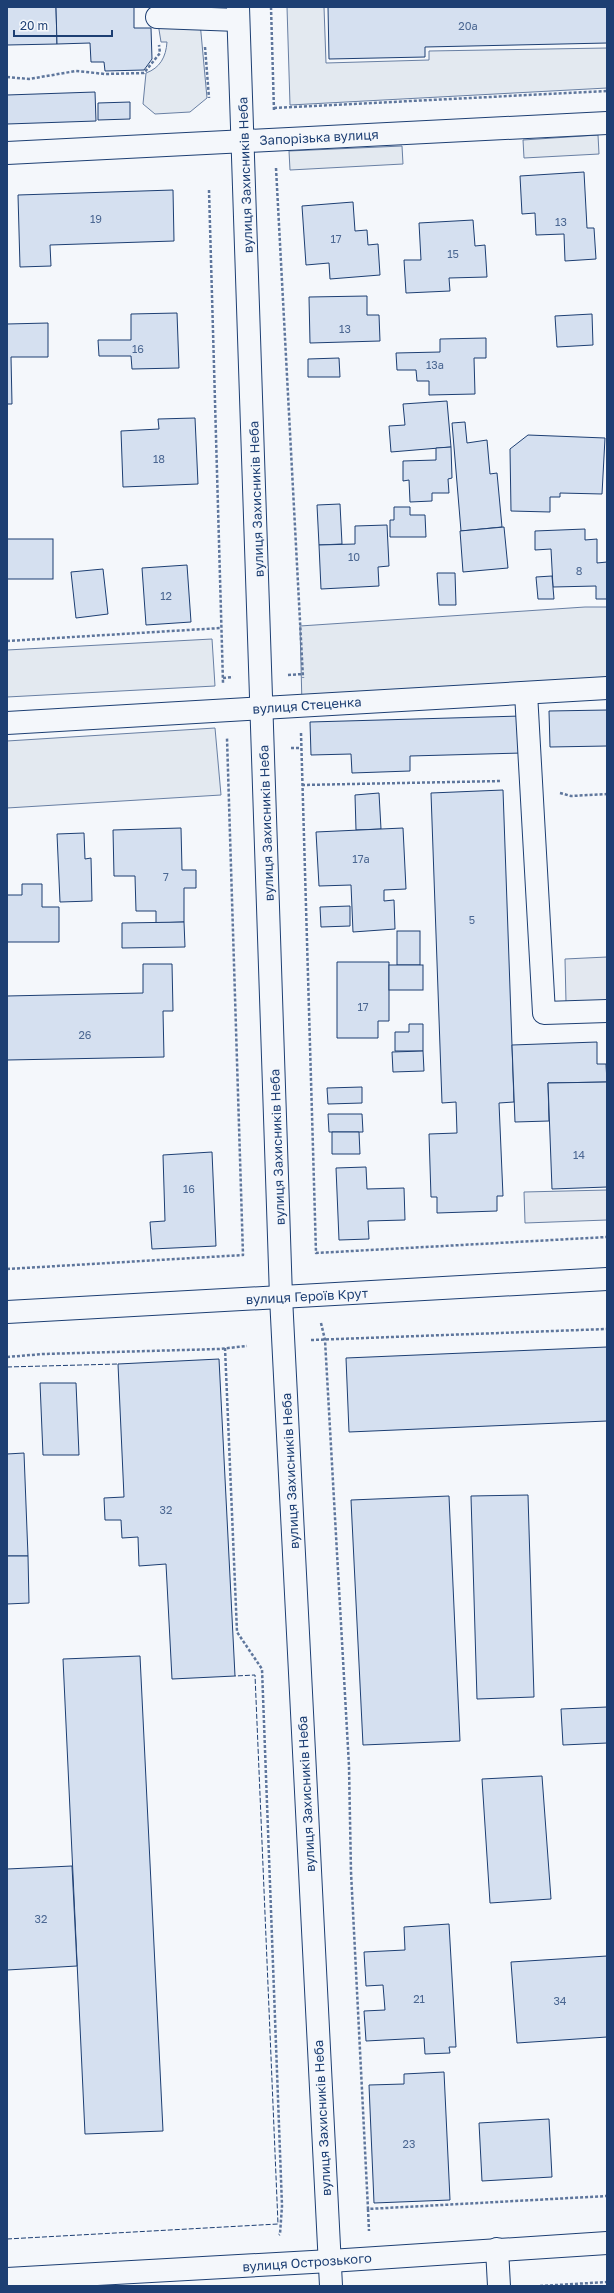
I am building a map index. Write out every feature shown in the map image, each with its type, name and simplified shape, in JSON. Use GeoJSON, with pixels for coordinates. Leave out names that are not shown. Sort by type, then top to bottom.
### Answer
{"type":"FeatureCollection","features":[{"type":"Feature","properties":{"kind":"street"},"geometry":{"type":"LineString","coordinates":[[157,17],[203,19],[238,13]]}},
{"type":"Feature","properties":{"kind":"street","name":"вулиця Захисників Неба"},"geometry":{"type":"LineString","coordinates":[[238,13],[244,141],[282,1297],[331,2286]]}},
{"type":"Feature","properties":{"kind":"street","name":"Запорізька вулиця"},"geometry":{"type":"LineString","coordinates":[[7,153],[607,123]]}},
{"type":"Feature","properties":{"kind":"street","name":"вулиця Стеценка"},"geometry":{"type":"LineString","coordinates":[[7,723],[607,688]]}},
{"type":"Feature","properties":{"kind":"street"},"geometry":{"type":"LineString","coordinates":[[526,693],[544,1013],[607,1011]]}},
{"type":"Feature","properties":{"kind":"street","name":"вулиця Героїв Крут"},"geometry":{"type":"LineString","coordinates":[[7,1312],[607,1279]]}},
{"type":"Feature","properties":{"kind":"street","name":"вулиця Острозького"},"geometry":{"type":"LineString","coordinates":[[7,2279],[330,2261],[607,2242]]}},
{"type":"Feature","properties":{"kind":"street"},"geometry":{"type":"LineString","coordinates":[[497,2249],[499,2286]]}},
{"type":"Feature","properties":{"kind":"path"},"geometry":{"type":"LineString","coordinates":[[271,7],[275,140],[303,674],[302,785],[316,1253],[607,1237]]}},
{"type":"Feature","properties":{"kind":"path"},"geometry":{"type":"LineString","coordinates":[[7,77],[29,79],[76,71],[105,74],[144,73],[160,53],[157,17]]}},
{"type":"Feature","properties":{"kind":"path"},"geometry":{"type":"LineString","coordinates":[[203,19],[209,98]]}},
{"type":"Feature","properties":{"kind":"path"},"geometry":{"type":"LineString","coordinates":[[274,108],[607,91]]}},
{"type":"Feature","properties":{"kind":"path"},"geometry":{"type":"LineString","coordinates":[[7,641],[221,628]]}},
{"type":"Feature","properties":{"kind":"path"},"geometry":{"type":"LineString","coordinates":[[302,785],[497,780],[571,796],[607,794]]}},
{"type":"Feature","properties":{"kind":"path"},"geometry":{"type":"LineString","coordinates":[[7,1268],[243,1255]]}},
{"type":"Feature","properties":{"kind":"path"},"geometry":{"type":"LineString","coordinates":[[321,1319],[325,1340],[349,1766],[351,1872],[369,2233]]}},
{"type":"Feature","properties":{"kind":"path"},"geometry":{"type":"LineString","coordinates":[[306,1341],[607,1329]]}},
{"type":"Feature","properties":{"kind":"path"},"geometry":{"type":"LineString","coordinates":[[7,1357],[43,1354],[247,1346]]}},
{"type":"Feature","properties":{"kind":"path"},"geometry":{"type":"LineString","coordinates":[[224,1348],[237,1632],[262,1669],[282,2206]]}},
{"type":"Feature","properties":{"kind":"path"},"geometry":{"type":"LineString","coordinates":[[368,2209],[607,2196]]}},
{"type":"Feature","properties":{"kind":"path"},"geometry":{"type":"LineString","coordinates":[[540,2286],[607,2282]]}},
{"type":"Feature","properties":{"kind":"shaded area"},"geometry":{"type":"Polygon","coordinates":[[[287,7],[324,7],[326,63],[429,60],[429,51],[607,48],[607,88],[290,105],[287,7]]]}},
{"type":"Feature","properties":{"kind":"shaded area"},"geometry":{"type":"Polygon","coordinates":[[[157,17],[200,22],[207,98],[190,112],[155,114],[143,104],[146,73],[159,65],[164,57],[167,42],[161,42],[157,17]]]}},
{"type":"Feature","properties":{"kind":"shaded area"},"geometry":{"type":"Polygon","coordinates":[[[598,135],[599,154],[524,158],[523,140],[598,135]]]}},
{"type":"Feature","properties":{"kind":"shaded area"},"geometry":{"type":"Polygon","coordinates":[[[402,146],[403,164],[290,170],[289,151],[402,146]]]}},
{"type":"Feature","properties":{"kind":"shaded area"},"geometry":{"type":"Polygon","coordinates":[[[585,607],[607,607],[607,688],[302,705],[300,626],[585,607]]]}},
{"type":"Feature","properties":{"kind":"shaded area"},"geometry":{"type":"Polygon","coordinates":[[[212,639],[215,686],[7,697],[7,650],[212,639]]]}},
{"type":"Feature","properties":{"kind":"shaded area"},"geometry":{"type":"Polygon","coordinates":[[[215,728],[221,795],[7,808],[7,741],[215,728]]]}},
{"type":"Feature","properties":{"kind":"shaded area"},"geometry":{"type":"Polygon","coordinates":[[[607,957],[607,1001],[566,1002],[565,959],[607,957]]]}},
{"type":"Feature","properties":{"kind":"shaded area"},"geometry":{"type":"Polygon","coordinates":[[[607,1190],[607,1220],[525,1223],[524,1192],[607,1190]]]}},
{"type":"Feature","properties":{"kind":"building"},"geometry":{"type":"Polygon","coordinates":[[[7,7],[56,7],[57,44],[7,45],[7,7]]]}},
{"type":"Feature","properties":{"kind":"building"},"geometry":{"type":"Polygon","coordinates":[[[56,7],[134,7],[134,28],[151,28],[152,59],[144,70],[105,71],[104,62],[91,62],[90,43],[57,44],[56,7]]]}},
{"type":"Feature","properties":{"kind":"building"},"geometry":{"type":"Polygon","coordinates":[[[328,7],[607,7],[607,43],[425,47],[425,57],[329,59],[328,7]]]}},
{"type":"Feature","properties":{"kind":"building"},"geometry":{"type":"Polygon","coordinates":[[[95,92],[96,121],[7,124],[7,95],[95,92]]]}},
{"type":"Feature","properties":{"kind":"building"},"geometry":{"type":"Polygon","coordinates":[[[130,102],[130,119],[98,120],[98,103],[130,102]]]}},
{"type":"Feature","properties":{"kind":"building"},"geometry":{"type":"Polygon","coordinates":[[[584,172],[587,228],[594,228],[596,259],[565,261],[564,234],[536,235],[535,213],[522,214],[520,176],[584,172]]]}},
{"type":"Feature","properties":{"kind":"building"},"geometry":{"type":"Polygon","coordinates":[[[173,190],[174,241],[50,245],[51,266],[20,267],[18,195],[173,190]]]}},
{"type":"Feature","properties":{"kind":"building"},"geometry":{"type":"Polygon","coordinates":[[[353,202],[355,231],[367,230],[368,245],[378,244],[380,275],[330,279],[329,263],[306,265],[302,206],[353,202]]]}},
{"type":"Feature","properties":{"kind":"building"},"geometry":{"type":"Polygon","coordinates":[[[473,220],[475,246],[485,245],[487,277],[449,278],[450,291],[406,293],[404,260],[421,260],[419,223],[473,220]]]}},
{"type":"Feature","properties":{"kind":"building"},"geometry":{"type":"Polygon","coordinates":[[[367,296],[367,315],[379,315],[380,341],[310,343],[309,297],[367,296]]]}},
{"type":"Feature","properties":{"kind":"building"},"geometry":{"type":"Polygon","coordinates":[[[177,313],[179,368],[132,369],[131,356],[99,356],[98,340],[131,340],[131,314],[177,313]]]}},
{"type":"Feature","properties":{"kind":"building"},"geometry":{"type":"Polygon","coordinates":[[[592,314],[593,345],[557,347],[555,316],[592,314]]]}},
{"type":"Feature","properties":{"kind":"building"},"geometry":{"type":"Polygon","coordinates":[[[48,323],[48,357],[11,357],[12,404],[7,404],[7,324],[48,323]]]}},
{"type":"Feature","properties":{"kind":"building"},"geometry":{"type":"Polygon","coordinates":[[[486,338],[486,358],[474,358],[475,394],[429,395],[429,381],[417,381],[416,370],[397,370],[396,353],[440,352],[440,339],[486,338]]]}},
{"type":"Feature","properties":{"kind":"building"},"geometry":{"type":"Polygon","coordinates":[[[339,358],[340,377],[308,377],[308,359],[339,358]]]}},
{"type":"Feature","properties":{"kind":"building"},"geometry":{"type":"Polygon","coordinates":[[[447,401],[451,447],[391,452],[389,426],[405,425],[403,404],[447,401]]]}},
{"type":"Feature","properties":{"kind":"building"},"geometry":{"type":"Polygon","coordinates":[[[195,418],[198,484],[123,487],[121,431],[159,429],[158,419],[195,418]]]}},
{"type":"Feature","properties":{"kind":"building"},"geometry":{"type":"Polygon","coordinates":[[[465,422],[467,443],[487,440],[490,474],[497,473],[502,527],[461,531],[452,423],[465,422]]]}},
{"type":"Feature","properties":{"kind":"building"},"geometry":{"type":"Polygon","coordinates":[[[528,435],[605,438],[602,494],[560,493],[560,497],[550,497],[550,512],[511,511],[510,449],[528,435]]]}},
{"type":"Feature","properties":{"kind":"building"},"geometry":{"type":"Polygon","coordinates":[[[451,447],[452,478],[448,479],[449,493],[432,493],[432,501],[410,502],[409,480],[403,481],[403,461],[436,460],[436,448],[451,447]]]}},
{"type":"Feature","properties":{"kind":"building"},"geometry":{"type":"Polygon","coordinates":[[[340,504],[342,544],[319,545],[317,505],[340,504]]]}},
{"type":"Feature","properties":{"kind":"building"},"geometry":{"type":"Polygon","coordinates":[[[394,507],[410,507],[410,515],[425,515],[426,537],[390,537],[390,520],[394,520],[394,507]]]}},
{"type":"Feature","properties":{"kind":"building"},"geometry":{"type":"Polygon","coordinates":[[[387,525],[389,566],[378,567],[379,586],[321,589],[319,545],[355,544],[355,526],[387,525]]]}},
{"type":"Feature","properties":{"kind":"building"},"geometry":{"type":"Polygon","coordinates":[[[504,527],[508,568],[463,572],[460,531],[504,527]]]}},
{"type":"Feature","properties":{"kind":"building"},"geometry":{"type":"Polygon","coordinates":[[[585,529],[585,540],[597,539],[597,563],[607,562],[607,599],[596,599],[596,586],[553,587],[551,549],[535,550],[535,531],[585,529]]]}},
{"type":"Feature","properties":{"kind":"building"},"geometry":{"type":"Polygon","coordinates":[[[7,539],[53,539],[53,579],[7,579],[7,539]]]}},
{"type":"Feature","properties":{"kind":"building"},"geometry":{"type":"Polygon","coordinates":[[[187,565],[191,622],[146,625],[142,568],[187,565]]]}},
{"type":"Feature","properties":{"kind":"building"},"geometry":{"type":"Polygon","coordinates":[[[103,569],[108,614],[76,618],[71,572],[103,569]]]}},
{"type":"Feature","properties":{"kind":"building"},"geometry":{"type":"Polygon","coordinates":[[[437,573],[455,573],[456,605],[439,605],[437,573]]]}},
{"type":"Feature","properties":{"kind":"building"},"geometry":{"type":"Polygon","coordinates":[[[552,576],[554,599],[538,599],[536,577],[552,576]]]}},
{"type":"Feature","properties":{"kind":"building"},"geometry":{"type":"Polygon","coordinates":[[[607,710],[607,746],[550,747],[549,711],[607,710]]]}},
{"type":"Feature","properties":{"kind":"building"},"geometry":{"type":"Polygon","coordinates":[[[521,716],[522,753],[410,756],[410,771],[352,773],[351,754],[311,755],[310,722],[521,716]]]}},
{"type":"Feature","properties":{"kind":"building"},"geometry":{"type":"Polygon","coordinates":[[[503,790],[514,1102],[499,1103],[503,1196],[497,1196],[497,1211],[437,1213],[437,1197],[431,1197],[429,1134],[457,1133],[456,1102],[442,1103],[431,793],[503,790]]]}},
{"type":"Feature","properties":{"kind":"building"},"geometry":{"type":"Polygon","coordinates":[[[379,793],[381,829],[356,830],[355,795],[379,793]]]}},
{"type":"Feature","properties":{"kind":"building"},"geometry":{"type":"Polygon","coordinates":[[[181,828],[182,870],[196,870],[196,888],[184,888],[184,922],[156,923],[156,911],[136,911],[135,876],[114,876],[113,830],[181,828]]]}},
{"type":"Feature","properties":{"kind":"building"},"geometry":{"type":"Polygon","coordinates":[[[403,828],[406,889],[384,890],[384,901],[394,900],[395,929],[353,932],[351,885],[319,886],[316,832],[403,828]]]}},
{"type":"Feature","properties":{"kind":"building"},"geometry":{"type":"Polygon","coordinates":[[[84,833],[85,859],[91,858],[92,901],[60,902],[57,834],[84,833]]]}},
{"type":"Feature","properties":{"kind":"building"},"geometry":{"type":"Polygon","coordinates":[[[22,884],[42,884],[42,907],[59,907],[59,942],[7,942],[7,895],[22,895],[22,884]]]}},
{"type":"Feature","properties":{"kind":"building"},"geometry":{"type":"Polygon","coordinates":[[[350,906],[350,926],[321,927],[320,907],[350,906]]]}},
{"type":"Feature","properties":{"kind":"building"},"geometry":{"type":"Polygon","coordinates":[[[184,922],[185,947],[122,948],[122,923],[184,922]]]}},
{"type":"Feature","properties":{"kind":"building"},"geometry":{"type":"Polygon","coordinates":[[[397,931],[420,931],[420,965],[397,965],[397,931]]]}},
{"type":"Feature","properties":{"kind":"building"},"geometry":{"type":"Polygon","coordinates":[[[337,962],[389,962],[389,1021],[378,1021],[378,1038],[337,1038],[337,962]]]}},
{"type":"Feature","properties":{"kind":"building"},"geometry":{"type":"Polygon","coordinates":[[[143,964],[172,964],[173,1011],[163,1011],[164,1057],[7,1060],[7,996],[143,993],[143,964]]]}},
{"type":"Feature","properties":{"kind":"building"},"geometry":{"type":"Polygon","coordinates":[[[389,965],[423,965],[423,990],[389,990],[389,965]]]}},
{"type":"Feature","properties":{"kind":"building"},"geometry":{"type":"Polygon","coordinates":[[[409,1024],[423,1024],[423,1051],[395,1051],[395,1032],[409,1032],[409,1024]]]}},
{"type":"Feature","properties":{"kind":"building"},"geometry":{"type":"Polygon","coordinates":[[[597,1042],[597,1064],[606,1064],[607,1082],[548,1083],[549,1121],[515,1122],[512,1045],[597,1042]]]}},
{"type":"Feature","properties":{"kind":"building"},"geometry":{"type":"Polygon","coordinates":[[[423,1051],[424,1071],[393,1072],[392,1052],[423,1051]]]}},
{"type":"Feature","properties":{"kind":"building"},"geometry":{"type":"Polygon","coordinates":[[[607,1082],[607,1187],[552,1189],[548,1083],[607,1082]]]}},
{"type":"Feature","properties":{"kind":"building"},"geometry":{"type":"Polygon","coordinates":[[[362,1087],[362,1103],[328,1104],[327,1088],[362,1087]]]}},
{"type":"Feature","properties":{"kind":"building"},"geometry":{"type":"Polygon","coordinates":[[[328,1114],[362,1114],[363,1132],[329,1132],[328,1114]]]}},
{"type":"Feature","properties":{"kind":"building"},"geometry":{"type":"Polygon","coordinates":[[[332,1132],[359,1132],[360,1154],[332,1154],[332,1132]]]}},
{"type":"Feature","properties":{"kind":"building"},"geometry":{"type":"Polygon","coordinates":[[[212,1152],[216,1246],[152,1249],[150,1222],[165,1221],[163,1155],[212,1152]]]}},
{"type":"Feature","properties":{"kind":"building"},"geometry":{"type":"Polygon","coordinates":[[[366,1167],[367,1189],[404,1188],[405,1220],[368,1221],[369,1239],[339,1240],[336,1168],[366,1167]]]}},
{"type":"Feature","properties":{"kind":"building"},"geometry":{"type":"Polygon","coordinates":[[[607,1347],[607,1421],[349,1432],[346,1358],[607,1347]]]}},
{"type":"Feature","properties":{"kind":"building"},"geometry":{"type":"Polygon","coordinates":[[[219,1359],[235,1676],[172,1679],[166,1564],[139,1566],[138,1537],[122,1538],[121,1520],[105,1520],[104,1498],[124,1497],[118,1364],[219,1359]]]}},
{"type":"Feature","properties":{"kind":"building"},"geometry":{"type":"Polygon","coordinates":[[[40,1383],[76,1383],[79,1455],[43,1455],[40,1383]]]}},
{"type":"Feature","properties":{"kind":"building"},"geometry":{"type":"Polygon","coordinates":[[[24,1453],[28,1556],[7,1556],[7,1454],[24,1453]]]}},
{"type":"Feature","properties":{"kind":"building"},"geometry":{"type":"Polygon","coordinates":[[[528,1495],[534,1697],[477,1699],[471,1496],[528,1495]]]}},
{"type":"Feature","properties":{"kind":"building"},"geometry":{"type":"Polygon","coordinates":[[[449,1496],[460,1741],[363,1745],[351,1500],[449,1496]]]}},
{"type":"Feature","properties":{"kind":"building"},"geometry":{"type":"Polygon","coordinates":[[[7,1556],[28,1556],[29,1603],[7,1604],[7,1556]]]}},
{"type":"Feature","properties":{"kind":"building"},"geometry":{"type":"Polygon","coordinates":[[[140,1656],[163,2131],[85,2134],[63,1659],[140,1656]]]}},
{"type":"Feature","properties":{"kind":"building"},"geometry":{"type":"Polygon","coordinates":[[[607,1707],[607,1743],[563,1745],[561,1709],[607,1707]]]}},
{"type":"Feature","properties":{"kind":"building"},"geometry":{"type":"Polygon","coordinates":[[[542,1776],[551,1899],[490,1903],[482,1779],[542,1776]]]}},
{"type":"Feature","properties":{"kind":"building"},"geometry":{"type":"Polygon","coordinates":[[[72,1866],[77,1966],[7,1970],[7,1869],[72,1866]]]}},
{"type":"Feature","properties":{"kind":"building"},"geometry":{"type":"Polygon","coordinates":[[[449,1924],[456,2047],[449,2047],[450,2053],[425,2054],[424,2038],[366,2041],[364,2011],[385,2010],[383,1985],[366,1986],[364,1952],[405,1950],[404,1927],[449,1924]]]}},
{"type":"Feature","properties":{"kind":"building"},"geometry":{"type":"Polygon","coordinates":[[[607,1956],[607,2037],[517,2043],[511,1962],[607,1956]]]}},
{"type":"Feature","properties":{"kind":"building"},"geometry":{"type":"Polygon","coordinates":[[[444,2072],[450,2200],[374,2203],[369,2085],[404,2084],[404,2074],[444,2072]]]}},
{"type":"Feature","properties":{"kind":"building"},"geometry":{"type":"Polygon","coordinates":[[[549,2119],[552,2177],[482,2181],[479,2123],[549,2119]]]}},
{"type":"Feature","properties":{"kind":"fence"},"geometry":{"type":"LineString","coordinates":[[7,1367],[118,1364]]}},
{"type":"Feature","properties":{"kind":"fence"},"geometry":{"type":"LineString","coordinates":[[7,2239],[278,2224],[255,1675],[235,1676]]}}]}
